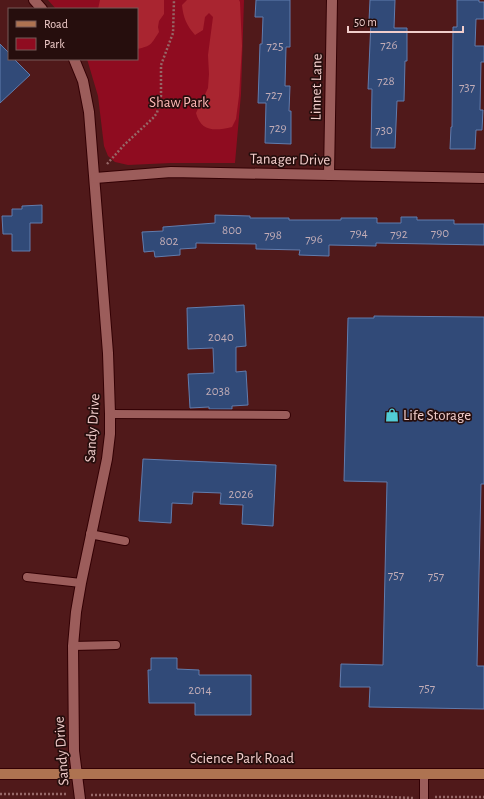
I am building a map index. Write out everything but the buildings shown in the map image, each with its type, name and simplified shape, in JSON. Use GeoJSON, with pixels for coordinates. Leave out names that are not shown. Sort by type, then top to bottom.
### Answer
{"type":"FeatureCollection","features":[{"type":"Feature","properties":{"kind":"main road","name":"Science Park Road"},"geometry":{"type":"LineString","coordinates":[[0,774],[484,774]]}},
{"type":"Feature","properties":{"kind":"street"},"geometry":{"type":"LineString","coordinates":[[34,0],[41,8]]}},
{"type":"Feature","properties":{"kind":"street","name":"Linnet Lane"},"geometry":{"type":"LineString","coordinates":[[329,175],[332,0]]}},
{"type":"Feature","properties":{"kind":"street","name":"Sandy Drive"},"geometry":{"type":"LineString","coordinates":[[74,60],[83,81],[89,112],[108,360],[110,414],[110,434],[107,459],[90,534],[81,583],[76,612],[73,646],[74,751],[80,797]]}},
{"type":"Feature","properties":{"kind":"street","name":"Tanager Drive"},"geometry":{"type":"LineString","coordinates":[[95,178],[171,172],[484,178]]}},
{"type":"Feature","properties":{"kind":"lane"},"geometry":{"type":"LineString","coordinates":[[110,414],[286,415]]}},
{"type":"Feature","properties":{"kind":"lane"},"geometry":{"type":"LineString","coordinates":[[90,534],[124,541]]}},
{"type":"Feature","properties":{"kind":"lane"},"geometry":{"type":"LineString","coordinates":[[27,577],[81,583]]}},
{"type":"Feature","properties":{"kind":"lane"},"geometry":{"type":"LineString","coordinates":[[73,646],[116,645]]}},
{"type":"Feature","properties":{"kind":"lane"},"geometry":{"type":"LineString","coordinates":[[424,774],[424,798]]}},
{"type":"Feature","properties":{"kind":"path"},"geometry":{"type":"LineString","coordinates":[[95,178],[124,144],[157,113],[162,96],[161,65],[173,33],[174,0]]}},
{"type":"Feature","properties":{"kind":"path"},"geometry":{"type":"LineString","coordinates":[[0,794],[80,797],[484,797]]}},
{"type":"Feature","properties":{"kind":"green space","name":"Shaw Park"},"geometry":{"type":"Polygon","coordinates":[[[48,0],[244,0],[241,94],[235,163],[128,165],[115,162],[108,156],[104,146],[98,96],[87,60],[138,60],[138,8],[55,8],[48,0]]]}},
{"type":"Feature","properties":{"kind":"shaded area"},"geometry":{"type":"Polygon","coordinates":[[[100,0],[164,0],[164,14],[159,21],[159,32],[152,42],[146,47],[138,49],[138,8],[98,8],[100,0]]]}},
{"type":"Feature","properties":{"kind":"shaded area"},"geometry":{"type":"Polygon","coordinates":[[[187,0],[239,0],[240,2],[242,46],[239,96],[236,119],[232,127],[210,129],[201,124],[198,119],[196,113],[208,88],[208,55],[213,17],[209,13],[205,17],[203,30],[195,35],[188,25],[183,13],[182,5],[187,0]]]}},
{"type":"Feature","properties":{"kind":"place","name":"Life Storage"},"geometry":{"type":"Point","coordinates":[392,415]}}]}
